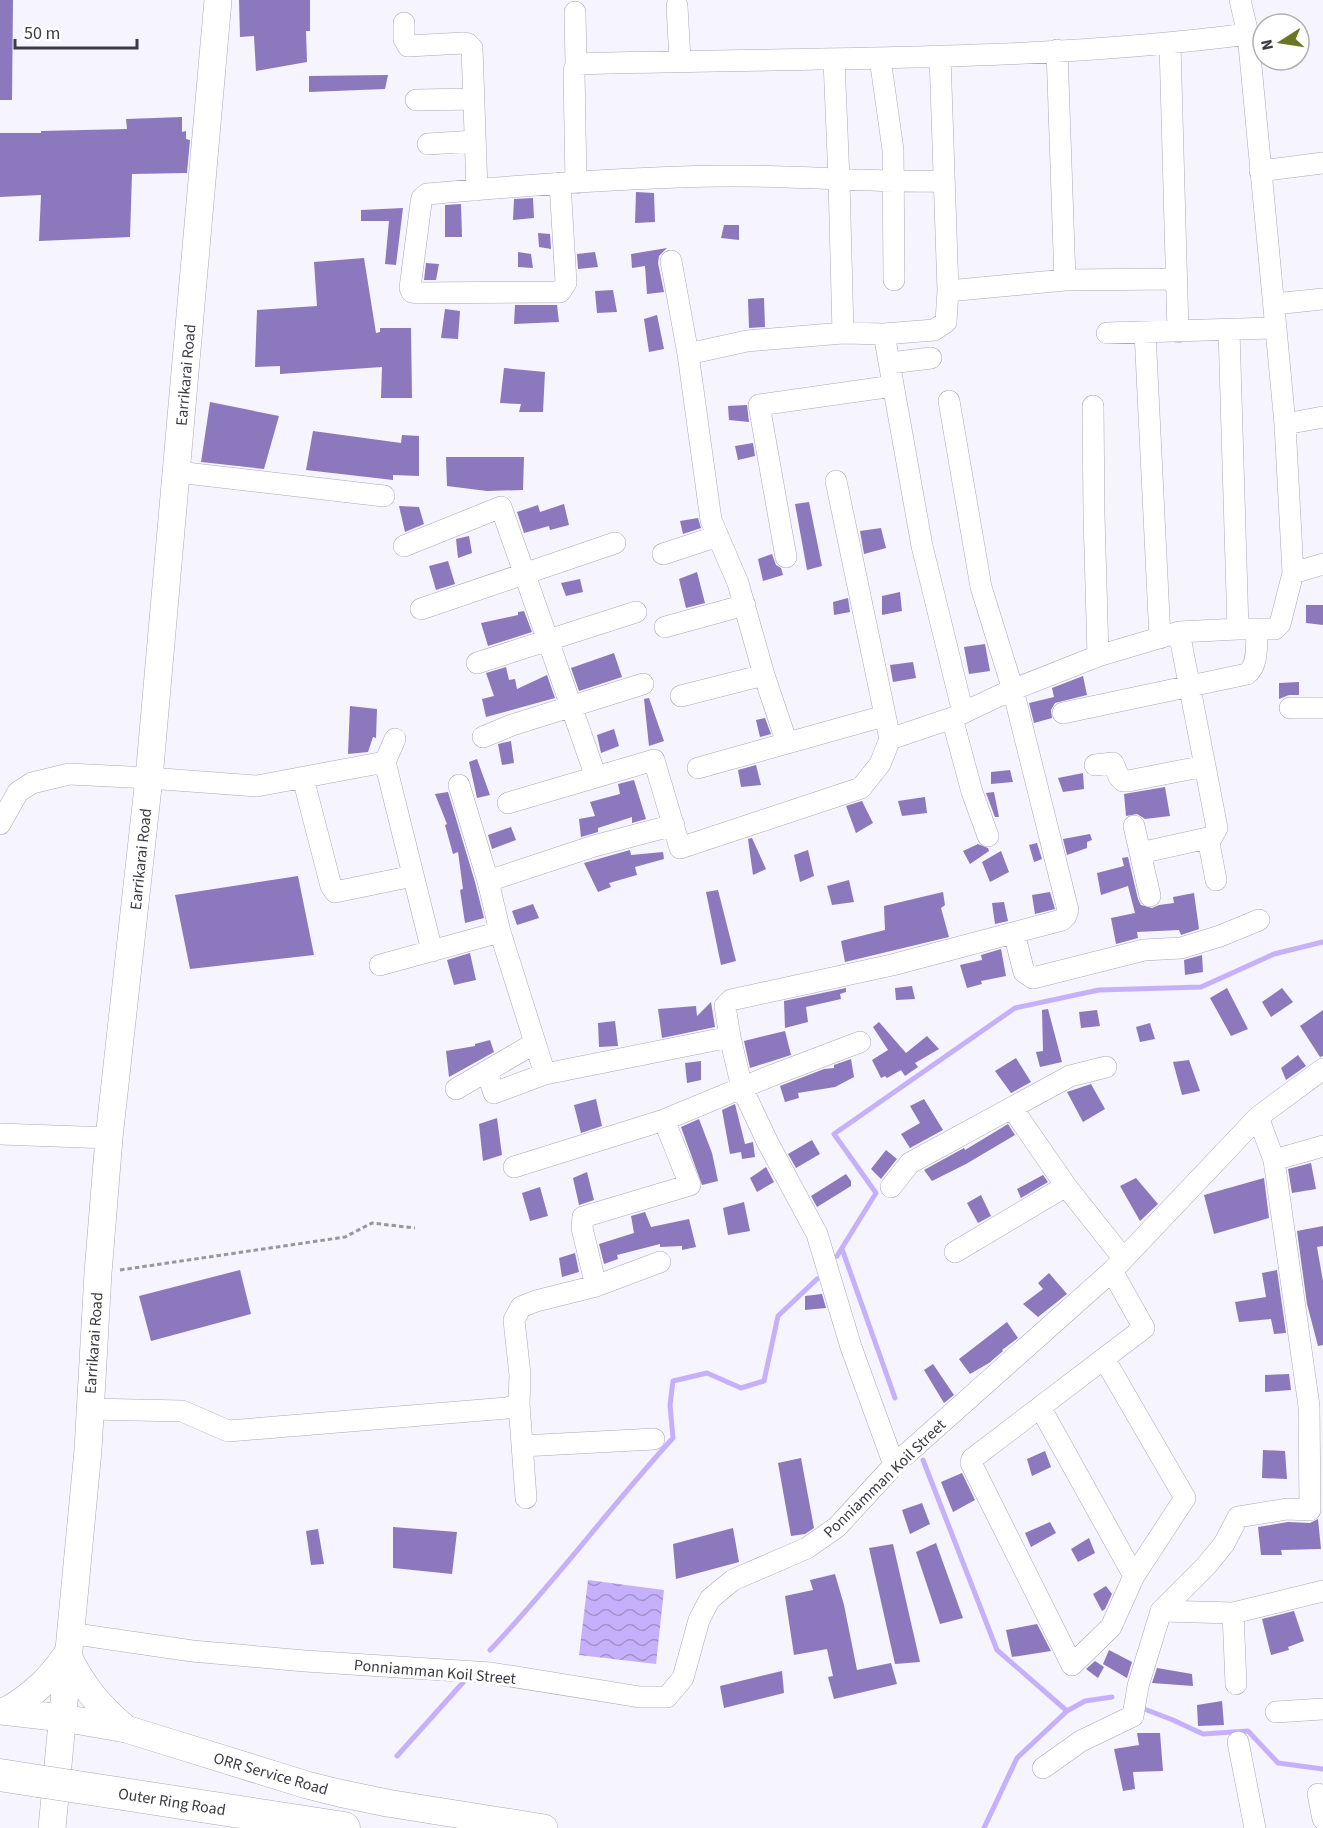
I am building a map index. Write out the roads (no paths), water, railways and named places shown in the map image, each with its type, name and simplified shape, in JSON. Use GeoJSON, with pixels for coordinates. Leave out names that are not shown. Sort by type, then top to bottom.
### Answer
{"type":"FeatureCollection","features":[{"type":"Feature","properties":{"kind":"highway","name":"Outer Ring Road"},"geometry":{"type":"LineString","coordinates":[[0,1775],[344,1828]]}},
{"type":"Feature","properties":{"kind":"main road","name":"Earrikarai Road"},"geometry":{"type":"LineString","coordinates":[[52,1828],[88,1450],[98,1273],[109,1138],[149,778],[218,0]]}},
{"type":"Feature","properties":{"kind":"main road"},"geometry":{"type":"LineString","coordinates":[[3,1711],[23,1701],[41,1687],[68,1644]]}},
{"type":"Feature","properties":{"kind":"main road"},"geometry":{"type":"LineString","coordinates":[[68,1644],[84,1687],[109,1715],[126,1729]]}},
{"type":"Feature","properties":{"kind":"main road","name":"ORR Service Road"},"geometry":{"type":"LineString","coordinates":[[3,1711],[126,1729],[339,1793],[544,1828]]}},
{"type":"Feature","properties":{"kind":"street"},"geometry":{"type":"LineString","coordinates":[[890,739],[958,716],[1012,690],[1098,656],[1169,635],[1275,629],[1280,624],[1293,573],[1285,424],[1248,34],[1240,0]]}},
{"type":"Feature","properties":{"kind":"street"},"geometry":{"type":"LineString","coordinates":[[677,6],[680,60]]}},
{"type":"Feature","properties":{"kind":"street"},"geometry":{"type":"LineString","coordinates":[[575,12],[576,64],[568,183],[566,283],[560,292],[412,292],[410,288],[422,198],[426,194],[568,183],[727,176],[892,182],[944,181]]}},
{"type":"Feature","properties":{"kind":"street"},"geometry":{"type":"LineString","coordinates":[[404,23],[404,39],[408,46],[468,44],[472,48],[477,190]]}},
{"type":"Feature","properties":{"kind":"street"},"geometry":{"type":"LineString","coordinates":[[576,64],[940,56],[1170,44],[1248,34]]}},
{"type":"Feature","properties":{"kind":"street"},"geometry":{"type":"LineString","coordinates":[[1170,44],[1178,332]]}},
{"type":"Feature","properties":{"kind":"street"},"geometry":{"type":"LineString","coordinates":[[1058,50],[1065,280]]}},
{"type":"Feature","properties":{"kind":"street"},"geometry":{"type":"LineString","coordinates":[[688,354],[747,341],[843,333],[884,334],[934,330],[946,322],[948,291],[940,56]]}},
{"type":"Feature","properties":{"kind":"street"},"geometry":{"type":"LineString","coordinates":[[880,58],[892,150],[894,280]]}},
{"type":"Feature","properties":{"kind":"street"},"geometry":{"type":"LineString","coordinates":[[834,60],[843,333]]}},
{"type":"Feature","properties":{"kind":"street"},"geometry":{"type":"LineString","coordinates":[[416,100],[474,99]]}},
{"type":"Feature","properties":{"kind":"street"},"geometry":{"type":"LineString","coordinates":[[428,144],[475,141]]}},
{"type":"Feature","properties":{"kind":"street"},"geometry":{"type":"LineString","coordinates":[[1260,171],[1323,163]]}},
{"type":"Feature","properties":{"kind":"street"},"geometry":{"type":"LineString","coordinates":[[671,261],[688,354],[711,520],[738,583],[764,675],[787,743]]}},
{"type":"Feature","properties":{"kind":"street"},"geometry":{"type":"LineString","coordinates":[[948,291],[1065,280],[1176,279]]}},
{"type":"Feature","properties":{"kind":"street"},"geometry":{"type":"LineString","coordinates":[[1274,304],[1323,299]]}},
{"type":"Feature","properties":{"kind":"street"},"geometry":{"type":"LineString","coordinates":[[1107,333],[1276,328]]}},
{"type":"Feature","properties":{"kind":"street"},"geometry":{"type":"LineString","coordinates":[[1063,713],[1247,674],[1252,670],[1247,629],[1229,330]]}},
{"type":"Feature","properties":{"kind":"street"},"geometry":{"type":"LineString","coordinates":[[1140,853],[1212,837],[1216,828],[1189,687],[1169,635],[1145,332]]}},
{"type":"Feature","properties":{"kind":"street"},"geometry":{"type":"LineString","coordinates":[[884,334],[922,546],[972,792],[987,836]]}},
{"type":"Feature","properties":{"kind":"street"},"geometry":{"type":"LineString","coordinates":[[890,363],[931,358]]}},
{"type":"Feature","properties":{"kind":"street"},"geometry":{"type":"LineString","coordinates":[[786,557],[759,405],[893,386]]}},
{"type":"Feature","properties":{"kind":"street"},"geometry":{"type":"LineString","coordinates":[[894,1465],[851,1347],[817,1234],[768,1143],[742,1088],[729,1037],[725,1006],[731,1000],[892,965],[1062,920],[1066,916],[1068,909],[1012,690],[981,587],[949,400]]}},
{"type":"Feature","properties":{"kind":"street"},"geometry":{"type":"LineString","coordinates":[[1093,406],[1098,656]]}},
{"type":"Feature","properties":{"kind":"street"},"geometry":{"type":"LineString","coordinates":[[1285,424],[1323,417]]}},
{"type":"Feature","properties":{"kind":"street"},"geometry":{"type":"LineString","coordinates":[[177,472],[384,496]]}},
{"type":"Feature","properties":{"kind":"street"},"geometry":{"type":"LineString","coordinates":[[508,803],[654,760],[680,848],[861,789],[880,765],[890,739],[836,481]]}},
{"type":"Feature","properties":{"kind":"street"},"geometry":{"type":"LineString","coordinates":[[404,546],[501,507],[596,777]]}},
{"type":"Feature","properties":{"kind":"street"},"geometry":{"type":"LineString","coordinates":[[663,554],[718,536]]}},
{"type":"Feature","properties":{"kind":"street"},"geometry":{"type":"LineString","coordinates":[[421,609],[615,543]]}},
{"type":"Feature","properties":{"kind":"street"},"geometry":{"type":"LineString","coordinates":[[1293,573],[1323,564]]}},
{"type":"Feature","properties":{"kind":"street"},"geometry":{"type":"LineString","coordinates":[[665,627],[745,604]]}},
{"type":"Feature","properties":{"kind":"street"},"geometry":{"type":"LineString","coordinates":[[477,663],[636,612]]}},
{"type":"Feature","properties":{"kind":"street"},"geometry":{"type":"LineString","coordinates":[[681,696],[764,675]]}},
{"type":"Feature","properties":{"kind":"street"},"geometry":{"type":"LineString","coordinates":[[483,737],[643,684]]}},
{"type":"Feature","properties":{"kind":"street"},"geometry":{"type":"LineString","coordinates":[[1290,708],[1323,708]]}},
{"type":"Feature","properties":{"kind":"street"},"geometry":{"type":"LineString","coordinates":[[698,768],[884,716]]}},
{"type":"Feature","properties":{"kind":"street"},"geometry":{"type":"LineString","coordinates":[[395,739],[385,762],[432,951]]}},
{"type":"Feature","properties":{"kind":"street"},"geometry":{"type":"LineString","coordinates":[[0,824],[18,792],[32,783],[69,774],[257,786],[385,762]]}},
{"type":"Feature","properties":{"kind":"street"},"geometry":{"type":"LineString","coordinates":[[1095,765],[1113,763],[1123,781],[1204,766]]}},
{"type":"Feature","properties":{"kind":"street"},"geometry":{"type":"LineString","coordinates":[[303,778],[331,886],[335,892],[413,876]]}},
{"type":"Feature","properties":{"kind":"street"},"geometry":{"type":"LineString","coordinates":[[459,785],[488,881],[500,932],[545,1074]]}},
{"type":"Feature","properties":{"kind":"street"},"geometry":{"type":"LineString","coordinates":[[488,881],[594,846],[674,825]]}},
{"type":"Feature","properties":{"kind":"street"},"geometry":{"type":"LineString","coordinates":[[1134,826],[1150,896]]}},
{"type":"Feature","properties":{"kind":"street"},"geometry":{"type":"LineString","coordinates":[[1208,838],[1216,880]]}},
{"type":"Feature","properties":{"kind":"street"},"geometry":{"type":"LineString","coordinates":[[1014,933],[1024,972],[1034,978],[1144,950],[1181,948],[1220,936],[1258,920]]}},
{"type":"Feature","properties":{"kind":"street"},"geometry":{"type":"LineString","coordinates":[[380,965],[500,932]]}},
{"type":"Feature","properties":{"kind":"street"},"geometry":{"type":"LineString","coordinates":[[487,1072],[494,1093],[545,1074],[729,1037]]}},
{"type":"Feature","properties":{"kind":"street"},"geometry":{"type":"LineString","coordinates":[[514,1167],[664,1120],[860,1042]]}},
{"type":"Feature","properties":{"kind":"street"},"geometry":{"type":"LineString","coordinates":[[456,1089],[535,1043]]}},
{"type":"Feature","properties":{"kind":"street"},"geometry":{"type":"LineString","coordinates":[[891,1187],[910,1163],[1070,1076],[1106,1067]]}},
{"type":"Feature","properties":{"kind":"street","name":"Ponniamman Koil Street"},"geometry":{"type":"LineString","coordinates":[[68,1644],[491,1673],[640,1697],[668,1697],[683,1678],[699,1620],[710,1599],[733,1580],[807,1548],[837,1527],[894,1465],[1117,1265],[1258,1116],[1323,1069]]}},
{"type":"Feature","properties":{"kind":"street"},"geometry":{"type":"LineString","coordinates":[[1012,1108],[1117,1265],[1144,1328],[972,1459],[971,1463],[1072,1665],[1111,1628],[1134,1576],[1185,1498],[1105,1359]]}},
{"type":"Feature","properties":{"kind":"street"},"geometry":{"type":"LineString","coordinates":[[1043,1768],[1081,1741],[1132,1716],[1138,1686],[1161,1611],[1206,1566],[1224,1544],[1238,1517],[1287,1509],[1310,1510],[1309,1406],[1274,1160],[1258,1116]]}},
{"type":"Feature","properties":{"kind":"street"},"geometry":{"type":"LineString","coordinates":[[596,1286],[582,1228],[583,1217],[690,1185],[664,1120]]}},
{"type":"Feature","properties":{"kind":"street"},"geometry":{"type":"LineString","coordinates":[[0,1134],[109,1138]]}},
{"type":"Feature","properties":{"kind":"street"},"geometry":{"type":"LineString","coordinates":[[1274,1160],[1323,1146]]}},
{"type":"Feature","properties":{"kind":"street"},"geometry":{"type":"LineString","coordinates":[[955,1252],[1066,1186]]}},
{"type":"Feature","properties":{"kind":"street"},"geometry":{"type":"LineString","coordinates":[[526,1498],[519,1404],[520,1375],[514,1320],[521,1307],[596,1286],[660,1262]]}},
{"type":"Feature","properties":{"kind":"street"},"geometry":{"type":"LineString","coordinates":[[89,1410],[182,1411],[228,1431],[507,1408],[519,1404]]}},
{"type":"Feature","properties":{"kind":"street"},"geometry":{"type":"LineString","coordinates":[[1040,1407],[1134,1576]]}},
{"type":"Feature","properties":{"kind":"street"},"geometry":{"type":"LineString","coordinates":[[522,1446],[654,1439]]}},
{"type":"Feature","properties":{"kind":"street"},"geometry":{"type":"LineString","coordinates":[[1161,1611],[1233,1613],[1323,1591]]}},
{"type":"Feature","properties":{"kind":"street"},"geometry":{"type":"LineString","coordinates":[[1233,1613],[1236,1684]]}},
{"type":"Feature","properties":{"kind":"street"},"geometry":{"type":"LineString","coordinates":[[1276,1712],[1323,1709]]}},
{"type":"Feature","properties":{"kind":"street"},"geometry":{"type":"LineString","coordinates":[[1238,1742],[1255,1828]]}},
{"type":"Feature","properties":{"kind":"street"},"geometry":{"type":"LineString","coordinates":[[1318,1794],[1323,1819]]}},
{"type":"Feature","properties":{"kind":"water"},"geometry":{"type":"Polygon","coordinates":[[[588,1580],[664,1590],[656,1664],[579,1655],[588,1580]]]}},
{"type":"Feature","properties":{"kind":"waterway"},"geometry":{"type":"LineString","coordinates":[[837,1256],[876,1193],[834,1134],[1015,1008],[1099,990],[1201,987],[1274,954],[1323,942]]}},
{"type":"Feature","properties":{"kind":"waterway"},"geometry":{"type":"LineString","coordinates":[[842,1249],[895,1398]]}},
{"type":"Feature","properties":{"kind":"waterway"},"geometry":{"type":"LineString","coordinates":[[490,1650],[673,1438],[670,1405],[673,1381],[707,1373],[741,1388],[764,1381],[778,1316],[817,1279]]}},
{"type":"Feature","properties":{"kind":"waterway"},"geometry":{"type":"LineString","coordinates":[[923,1460],[997,1650],[1067,1711]]}},
{"type":"Feature","properties":{"kind":"waterway"},"geometry":{"type":"LineString","coordinates":[[397,1756],[467,1678]]}},
{"type":"Feature","properties":{"kind":"waterway"},"geometry":{"type":"LineString","coordinates":[[984,1828],[1017,1758],[1067,1711],[1085,1701],[1112,1697]]}},
{"type":"Feature","properties":{"kind":"waterway"},"geometry":{"type":"LineString","coordinates":[[1139,1707],[1203,1734],[1248,1731],[1278,1763],[1323,1769]]}}]}
